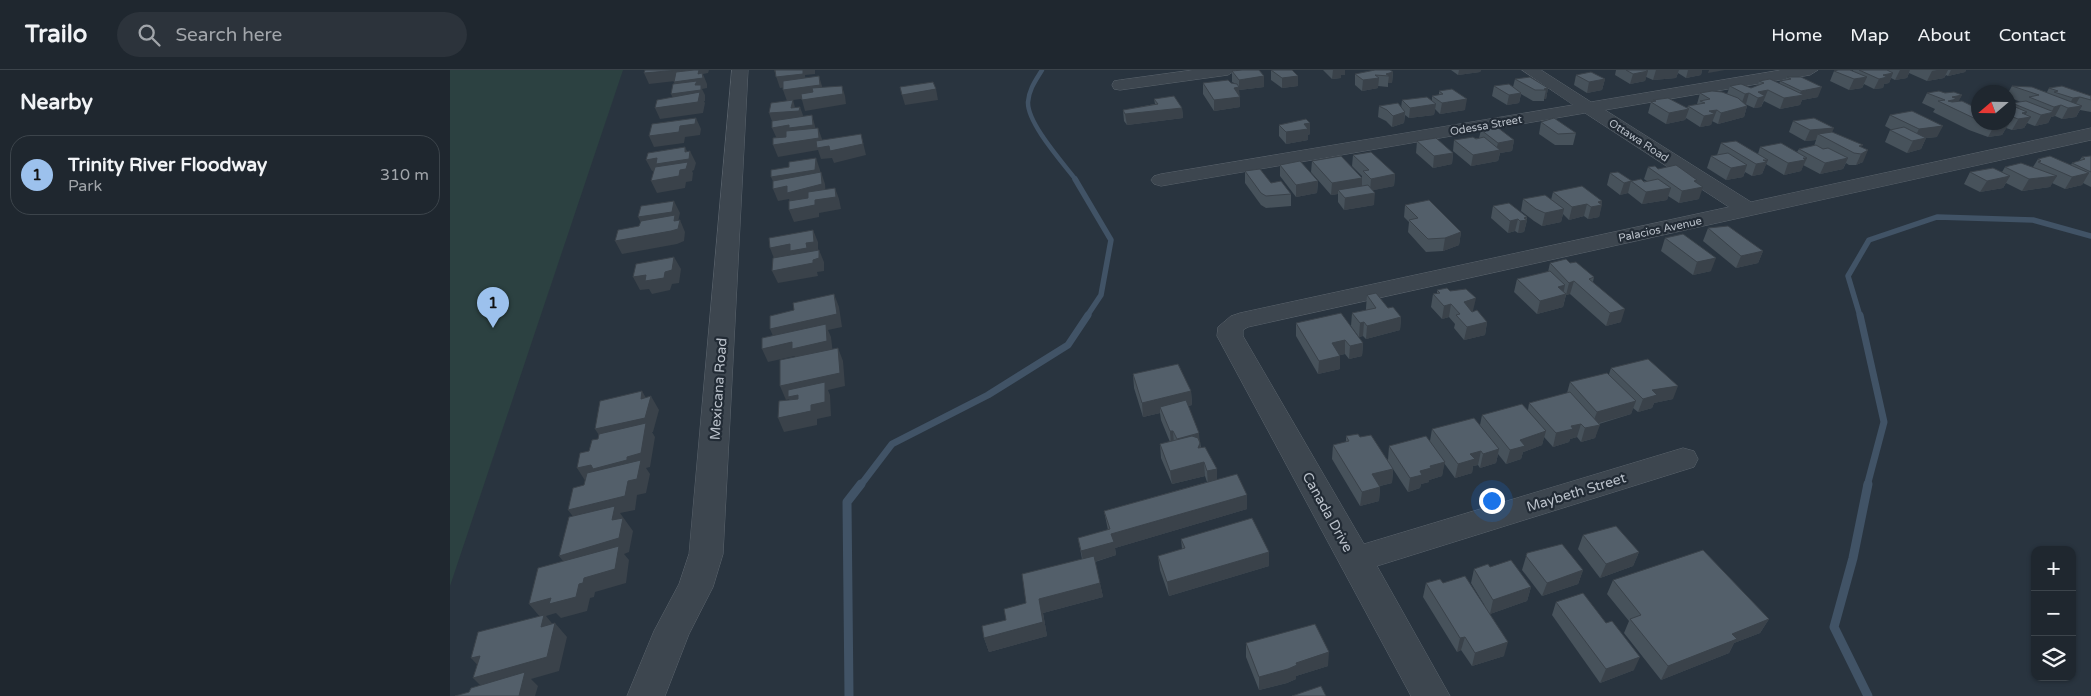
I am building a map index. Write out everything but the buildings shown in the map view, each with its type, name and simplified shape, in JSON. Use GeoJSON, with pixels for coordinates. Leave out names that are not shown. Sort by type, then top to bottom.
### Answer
{"type":"FeatureCollection","features":[{"type":"Feature","properties":{"kind":"street","name":"Mexicana Road"},"geometry":{"type":"LineString","coordinates":[[646,696],[672,631],[696,587],[706,554],[740,70]]}},
{"type":"Feature","properties":{"kind":"street"},"geometry":{"type":"LineString","coordinates":[[1120,85],[1228,70]]}},
{"type":"Feature","properties":{"kind":"street","name":"Ottawa Road"},"geometry":{"type":"LineString","coordinates":[[1530,70],[1748,210]]}},
{"type":"Feature","properties":{"kind":"street","name":"Odessa Street"},"geometry":{"type":"LineString","coordinates":[[1161,180],[1810,70]]}},
{"type":"Feature","properties":{"kind":"street","name":"Palacios Avenue"},"geometry":{"type":"LineString","coordinates":[[1230,327],[1240,321],[2091,134]]}},
{"type":"Feature","properties":{"kind":"street","name":"Canada Drive"},"geometry":{"type":"LineString","coordinates":[[1230,327],[1230,336],[1431,696]]}},
{"type":"Feature","properties":{"kind":"street","name":"Maybeth Street"},"geometry":{"type":"LineString","coordinates":[[1354,560],[1683,459]]}},
{"type":"Feature","properties":{"kind":"green space"},"geometry":{"type":"Polygon","coordinates":[[[450,70],[623,70],[450,586],[450,70]]]}},
{"type":"Feature","properties":{"kind":"waterway"},"geometry":{"type":"LineString","coordinates":[[1042,70],[1030,93],[1029,111],[1039,131],[1076,180]]}},
{"type":"Feature","properties":{"kind":"waterway"},"geometry":{"type":"LineString","coordinates":[[1075,179],[1111,240],[1101,295],[1087,316]]}},
{"type":"Feature","properties":{"kind":"waterway"},"geometry":{"type":"LineString","coordinates":[[1860,316],[1848,276],[1869,240],[1937,217],[2033,220],[2091,236]]}},
{"type":"Feature","properties":{"kind":"waterway"},"geometry":{"type":"LineString","coordinates":[[860,486],[892,444],[988,395],[1068,345],[1088,315]]}},
{"type":"Feature","properties":{"kind":"waterway"},"geometry":{"type":"LineString","coordinates":[[1860,315],[1884,422],[1867,486]]}},
{"type":"Feature","properties":{"kind":"waterway"},"geometry":{"type":"LineString","coordinates":[[849,696],[847,502],[861,484]]}},
{"type":"Feature","properties":{"kind":"waterway"},"geometry":{"type":"LineString","coordinates":[[1868,484],[1853,558],[1834,627],[1868,696]]}},
{"type":"Feature","properties":{"kind":"place","name":"Trinity River Floodway"},"geometry":{"type":"Point","coordinates":[493,328]}}]}
